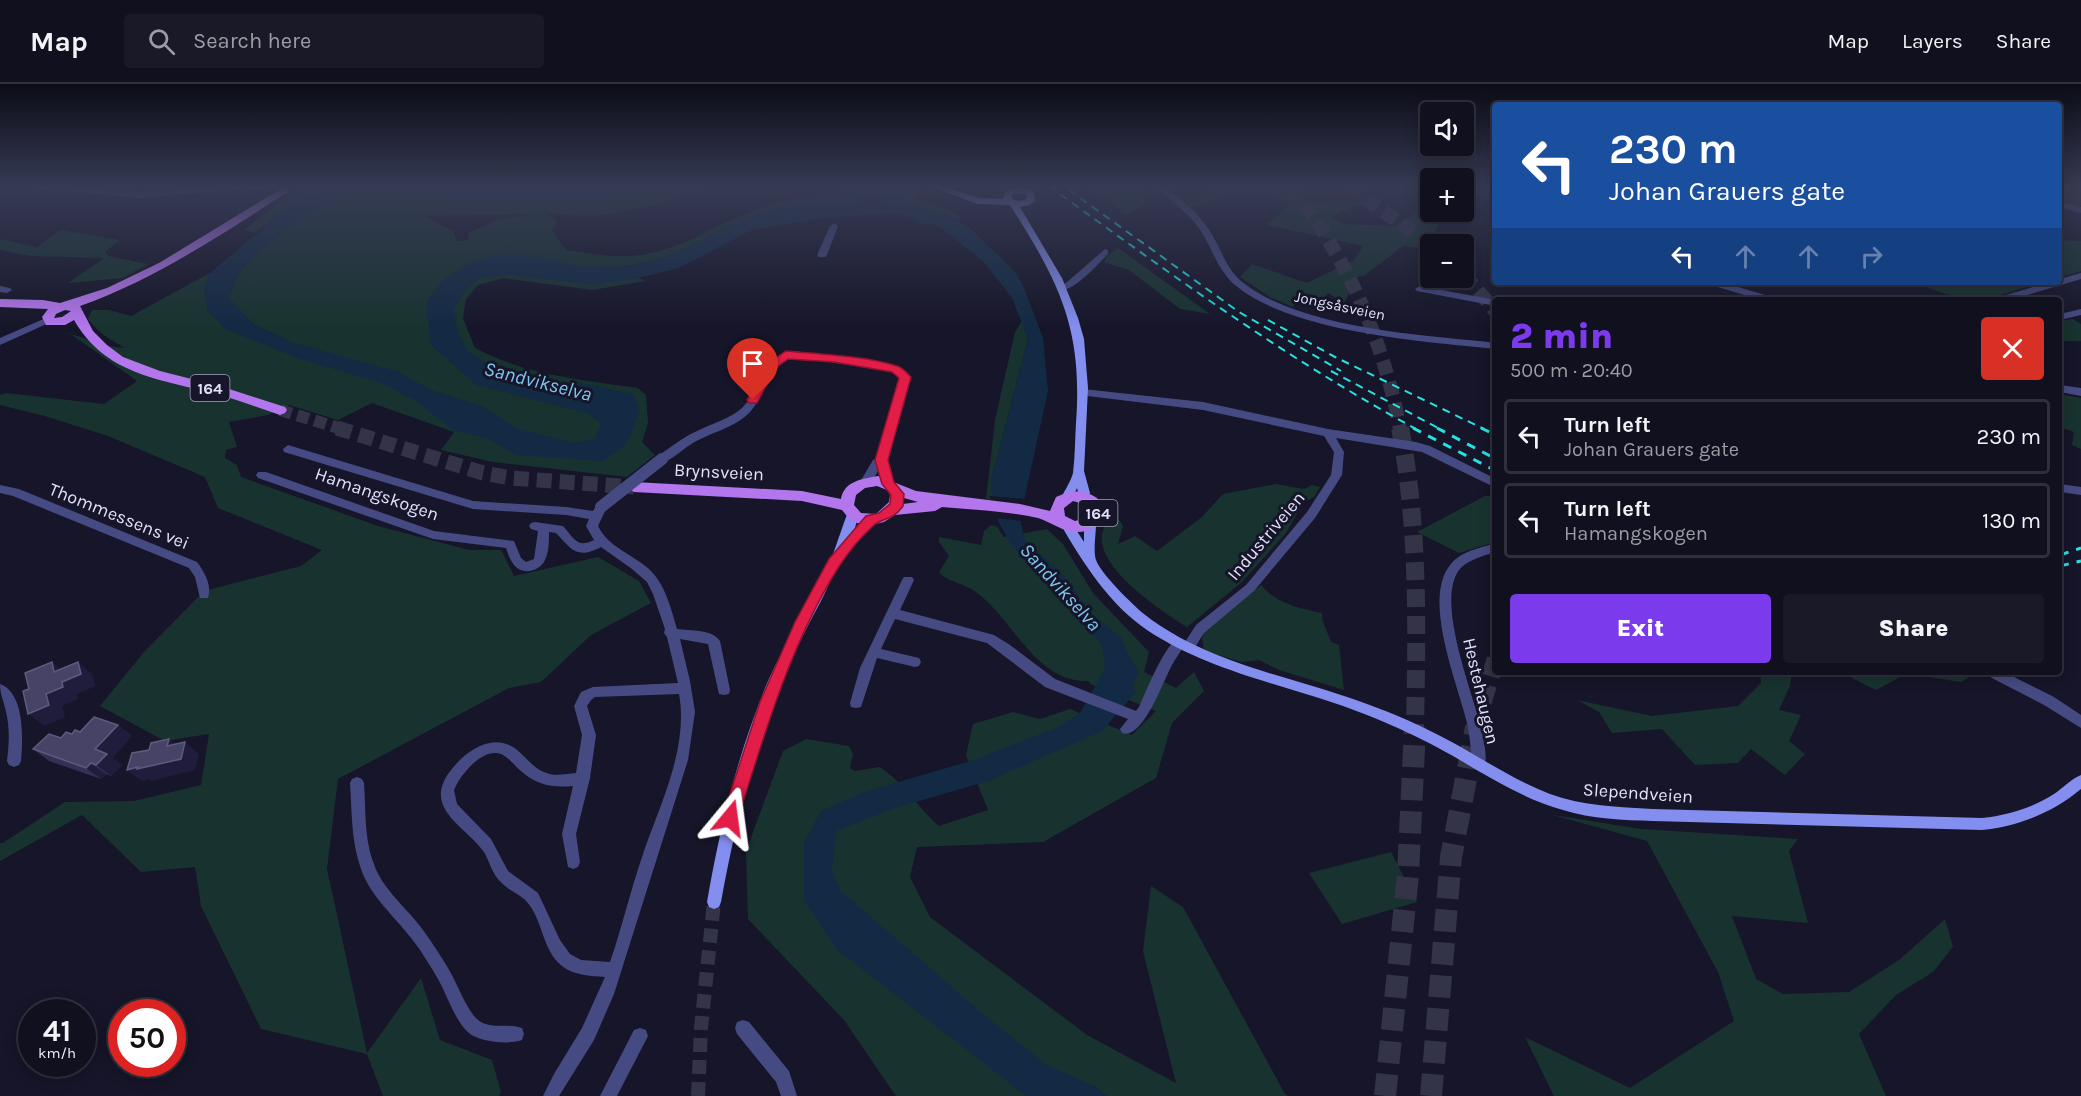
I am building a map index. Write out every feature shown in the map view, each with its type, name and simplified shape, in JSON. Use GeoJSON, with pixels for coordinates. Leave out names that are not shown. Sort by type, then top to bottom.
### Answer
{"type":"FeatureCollection","features":[{"type":"Feature","properties":{"kind":"main road"},"geometry":{"type":"LineString","coordinates":[[53,320],[179,257],[213,233]]}},
{"type":"Feature","properties":{"kind":"main road"},"geometry":{"type":"LineString","coordinates":[[1035,233],[1062,288],[1078,339],[1083,393],[1078,475],[1084,497]]}},
{"type":"Feature","properties":{"kind":"main road","name":"164"},"geometry":{"type":"LineString","coordinates":[[0,303],[43,303],[71,309],[92,338]]}},
{"type":"Feature","properties":{"kind":"main road","name":"164"},"geometry":{"type":"LineString","coordinates":[[19,304],[37,309],[53,320],[92,338],[121,361],[142,372],[218,390],[280,410]]}},
{"type":"Feature","properties":{"kind":"main road"},"geometry":{"type":"LineString","coordinates":[[53,320],[71,309]]}},
{"type":"Feature","properties":{"kind":"main road"},"geometry":{"type":"LineString","coordinates":[[1078,475],[1058,511],[1101,576],[1121,601],[1148,624],[1183,646]]}},
{"type":"Feature","properties":{"kind":"main road"},"geometry":{"type":"LineString","coordinates":[[714,902],[730,818],[767,702],[796,635],[834,562],[850,510],[847,497],[852,490],[866,482]]}},
{"type":"Feature","properties":{"kind":"main road","name":"164"},"geometry":{"type":"LineString","coordinates":[[866,482],[878,482],[908,495],[1019,511],[1058,511],[1084,497],[1093,502],[1098,509],[1097,518],[1090,524],[1079,527],[1058,511]]}},
{"type":"Feature","properties":{"kind":"main road","name":"Brynsveien"},"geometry":{"type":"LineString","coordinates":[[634,487],[802,496],[852,490]]}},
{"type":"Feature","properties":{"kind":"main road"},"geometry":{"type":"LineString","coordinates":[[891,487],[898,498],[894,510]]}},
{"type":"Feature","properties":{"kind":"main road","name":"Brynsveien"},"geometry":{"type":"LineString","coordinates":[[802,496],[850,510]]}},
{"type":"Feature","properties":{"kind":"main road","name":"164"},"geometry":{"type":"LineString","coordinates":[[871,519],[882,517],[894,510],[959,504]]}},
{"type":"Feature","properties":{"kind":"main road"},"geometry":{"type":"LineString","coordinates":[[834,562],[871,519],[850,510]]}},
{"type":"Feature","properties":{"kind":"main road"},"geometry":{"type":"LineString","coordinates":[[1090,524],[1090,557]]}},
{"type":"Feature","properties":{"kind":"main road","name":"Slependveien"},"geometry":{"type":"LineString","coordinates":[[1183,646],[1227,664],[1359,706],[1426,735],[1549,800],[1598,811],[1953,825],[1996,823],[2025,817],[2045,808],[2081,781]]}},
{"type":"Feature","properties":{"kind":"street"},"geometry":{"type":"LineString","coordinates":[[822,255],[831,233]]}},
{"type":"Feature","properties":{"kind":"street","name":"Jongsåsveien"},"geometry":{"type":"LineString","coordinates":[[1205,233],[1230,275],[1240,285],[1272,304],[1304,316],[1350,326],[1492,345]]}},
{"type":"Feature","properties":{"kind":"street"},"geometry":{"type":"LineString","coordinates":[[1062,288],[1069,285],[1105,252]]}},
{"type":"Feature","properties":{"kind":"street"},"geometry":{"type":"LineString","coordinates":[[2062,282],[2081,276]]}},
{"type":"Feature","properties":{"kind":"street"},"geometry":{"type":"LineString","coordinates":[[1721,285],[1762,297]]}},
{"type":"Feature","properties":{"kind":"street"},"geometry":{"type":"LineString","coordinates":[[2009,297],[2050,285]]}},
{"type":"Feature","properties":{"kind":"street"},"geometry":{"type":"LineString","coordinates":[[1420,289],[1492,302]]}},
{"type":"Feature","properties":{"kind":"street"},"geometry":{"type":"LineString","coordinates":[[2062,317],[2081,312]]}},
{"type":"Feature","properties":{"kind":"street"},"geometry":{"type":"LineString","coordinates":[[5,340],[53,320]]}},
{"type":"Feature","properties":{"kind":"street"},"geometry":{"type":"LineString","coordinates":[[551,1096],[560,1076],[588,1035],[613,970],[681,758],[688,722],[687,697],[664,606],[651,579],[621,555],[600,542],[592,526],[598,512],[683,443],[740,416],[752,403],[772,366],[786,355],[834,359],[896,369],[904,375],[905,382],[882,460],[891,487]]}},
{"type":"Feature","properties":{"kind":"street"},"geometry":{"type":"LineString","coordinates":[[2062,388],[2081,392]]}},
{"type":"Feature","properties":{"kind":"street"},"geometry":{"type":"LineString","coordinates":[[1083,393],[1203,406],[1328,433],[1426,449],[1492,482]]}},
{"type":"Feature","properties":{"kind":"street","name":"Industriveien"},"geometry":{"type":"LineString","coordinates":[[1127,729],[1133,716],[1144,711],[1167,662],[1200,629],[1250,588],[1311,515],[1336,475],[1339,452],[1328,433]]}},
{"type":"Feature","properties":{"kind":"street","name":"Hamangskogen"},"geometry":{"type":"LineString","coordinates":[[288,449],[473,505],[598,512]]}},
{"type":"Feature","properties":{"kind":"street"},"geometry":{"type":"LineString","coordinates":[[866,482],[877,463],[882,460]]}},
{"type":"Feature","properties":{"kind":"street","name":"Hamangskogen"},"geometry":{"type":"LineString","coordinates":[[262,475],[433,535],[510,544],[519,563],[524,567],[533,566],[540,560],[542,554],[540,526],[559,529],[573,547],[579,549],[588,548],[600,542]]}},
{"type":"Feature","properties":{"kind":"street"},"geometry":{"type":"LineString","coordinates":[[2062,488],[2081,491]]}},
{"type":"Feature","properties":{"kind":"street","name":"Thommessens vei"},"geometry":{"type":"LineString","coordinates":[[0,489],[15,492],[193,565],[201,576],[204,595]]}},
{"type":"Feature","properties":{"kind":"street","name":"Hestehaugen"},"geometry":{"type":"LineString","coordinates":[[1479,764],[1477,740],[1448,630],[1444,596],[1453,570],[1465,559],[1492,549]]}},
{"type":"Feature","properties":{"kind":"street"},"geometry":{"type":"LineString","coordinates":[[856,702],[873,652],[908,580]]}},
{"type":"Feature","properties":{"kind":"street"},"geometry":{"type":"LineString","coordinates":[[891,613],[990,639],[1004,647],[1048,682],[1133,716]]}},
{"type":"Feature","properties":{"kind":"street"},"geometry":{"type":"LineString","coordinates":[[670,633],[708,638],[714,641],[724,690]]}},
{"type":"Feature","properties":{"kind":"street"},"geometry":{"type":"LineString","coordinates":[[873,652],[915,662]]}},
{"type":"Feature","properties":{"kind":"street"},"geometry":{"type":"LineString","coordinates":[[1998,675],[2049,701],[2081,722]]}},
{"type":"Feature","properties":{"kind":"street"},"geometry":{"type":"LineString","coordinates":[[573,862],[569,834],[583,778],[589,735],[580,706],[586,696],[593,692],[684,688]]}},
{"type":"Feature","properties":{"kind":"street"},"geometry":{"type":"LineString","coordinates":[[0,689],[4,691],[13,711],[16,745],[14,761]]}},
{"type":"Feature","properties":{"kind":"street"},"geometry":{"type":"LineString","coordinates":[[583,778],[552,781],[545,779],[505,749],[495,748],[478,753],[468,761],[448,784],[447,794],[460,820],[485,842],[506,879],[531,896],[553,941],[565,959],[576,965],[613,970]]}},
{"type":"Feature","properties":{"kind":"street"},"geometry":{"type":"LineString","coordinates":[[357,783],[361,846],[368,870],[380,889],[424,944],[468,1020],[475,1028],[486,1032],[516,1034]]}},
{"type":"Feature","properties":{"kind":"street"},"geometry":{"type":"LineString","coordinates":[[743,1028],[783,1077],[789,1096]]}},
{"type":"Feature","properties":{"kind":"street"},"geometry":{"type":"LineString","coordinates":[[608,1096],[640,1036]]}},
{"type":"Feature","properties":{"kind":"green space"},"geometry":{"type":"Polygon","coordinates":[[[56,233],[79,233],[120,240],[105,252],[108,256],[148,264],[123,278],[68,283],[104,258],[31,256],[0,250],[0,239],[37,247],[56,233]]]}},
{"type":"Feature","properties":{"kind":"green space"},"geometry":{"type":"Polygon","coordinates":[[[281,233],[454,233],[457,241],[468,240],[469,233],[554,233],[566,250],[633,256],[675,246],[703,233],[716,233],[663,258],[614,269],[646,281],[592,290],[503,278],[478,285],[466,299],[463,318],[475,348],[535,371],[638,388],[646,395],[648,423],[642,442],[655,455],[627,477],[493,462],[441,450],[454,432],[372,403],[338,420],[289,405],[268,415],[229,422],[237,447],[226,450],[225,458],[237,465],[241,477],[378,526],[469,550],[501,550],[514,576],[598,557],[639,581],[651,603],[591,635],[541,682],[509,688],[338,779],[327,869],[367,1053],[421,978],[440,1040],[492,1060],[501,1092],[499,1096],[383,1096],[367,1054],[261,1029],[201,906],[195,867],[141,872],[82,815],[0,861],[0,843],[65,802],[134,801],[201,785],[209,734],[165,741],[100,706],[144,652],[204,591],[301,566],[322,550],[218,508],[205,477],[108,436],[45,416],[0,405],[0,395],[6,393],[104,404],[137,381],[72,335],[61,331],[87,339],[93,344],[125,348],[105,336],[88,319],[92,310],[109,310],[131,316],[210,273],[204,290],[208,311],[289,341],[253,324],[228,298],[240,273],[281,233]]]}},
{"type":"Feature","properties":{"kind":"green space"},"geometry":{"type":"Polygon","coordinates":[[[1304,233],[1434,233],[1420,234],[1420,248],[1403,246],[1365,275],[1352,279],[1344,303],[1328,293],[1317,305],[1297,300],[1293,307],[1270,297],[1240,277],[1252,264],[1307,283],[1354,260],[1363,246],[1304,233]]]}},
{"type":"Feature","properties":{"kind":"green space"},"geometry":{"type":"Polygon","coordinates":[[[2062,240],[2081,241],[2081,271],[2062,276],[2062,240]]]}},
{"type":"Feature","properties":{"kind":"green space"},"geometry":{"type":"Polygon","coordinates":[[[1118,248],[1210,314],[1180,309],[1129,270],[1104,262],[1108,255],[1118,248]]]}},
{"type":"Feature","properties":{"kind":"green space"},"geometry":{"type":"Polygon","coordinates":[[[1924,285],[2032,285],[1992,297],[1960,297],[1924,285]]]}},
{"type":"Feature","properties":{"kind":"green space"},"geometry":{"type":"Polygon","coordinates":[[[2073,319],[2081,324],[2081,341],[2062,341],[2062,321],[2073,319]]]}},
{"type":"Feature","properties":{"kind":"green space"},"geometry":{"type":"Polygon","coordinates":[[[1022,321],[1028,339],[991,481],[995,500],[986,499],[995,420],[1015,332],[1022,321]]]}},
{"type":"Feature","properties":{"kind":"green space"},"geometry":{"type":"Polygon","coordinates":[[[2062,394],[2081,398],[2081,449],[2072,445],[2074,432],[2062,428],[2062,394]]]}},
{"type":"Feature","properties":{"kind":"green space"},"geometry":{"type":"Polygon","coordinates":[[[1276,484],[1304,489],[1312,485],[1320,487],[1314,497],[1303,503],[1286,533],[1242,582],[1187,627],[1136,590],[1113,567],[1106,554],[1102,534],[1114,512],[1123,526],[1118,544],[1135,536],[1157,551],[1202,517],[1223,494],[1276,484]]]}},
{"type":"Feature","properties":{"kind":"green space"},"geometry":{"type":"Polygon","coordinates":[[[1485,496],[1492,496],[1492,543],[1459,553],[1417,532],[1485,496]]]}},
{"type":"Feature","properties":{"kind":"green space"},"geometry":{"type":"Polygon","coordinates":[[[991,525],[997,527],[1004,537],[1047,529],[1063,544],[1093,593],[1149,652],[1144,672],[1176,688],[1194,672],[1204,691],[1172,723],[1156,778],[1043,842],[917,847],[910,877],[930,917],[1087,1035],[1176,1083],[1143,951],[1151,886],[1183,907],[1285,1094],[1289,1096],[1107,1096],[1094,1086],[1070,1096],[896,1096],[844,1020],[748,919],[746,851],[783,751],[806,739],[849,746],[853,754],[850,768],[855,771],[879,767],[896,780],[939,826],[988,810],[966,755],[973,724],[1013,712],[1040,719],[1070,709],[1132,735],[1156,711],[1092,685],[1088,681],[1070,679],[1054,672],[1039,661],[976,592],[939,572],[949,556],[939,542],[939,537],[981,545],[984,531],[991,525]]]}},
{"type":"Feature","properties":{"kind":"green space"},"geometry":{"type":"Polygon","coordinates":[[[1261,585],[1281,601],[1322,613],[1331,642],[1339,645],[1344,690],[1279,670],[1259,660],[1242,662],[1204,651],[1202,638],[1206,629],[1261,585]]]}},
{"type":"Feature","properties":{"kind":"green space"},"geometry":{"type":"Polygon","coordinates":[[[1760,675],[1792,675],[1790,686],[1779,710],[1801,715],[1789,741],[1805,754],[1785,775],[1751,749],[1738,763],[1695,765],[1662,729],[1612,733],[1599,712],[1577,700],[1652,716],[1738,706],[1761,683],[1760,675]]]}},
{"type":"Feature","properties":{"kind":"green space"},"geometry":{"type":"Polygon","coordinates":[[[1846,675],[1973,675],[1961,682],[1929,677],[1900,677],[1876,690],[1846,675]]]}},
{"type":"Feature","properties":{"kind":"green space"},"geometry":{"type":"Polygon","coordinates":[[[1553,815],[1641,829],[1798,839],[1789,851],[1808,923],[1732,916],[1756,979],[1783,994],[1849,992],[1899,960],[1945,919],[1953,947],[1933,972],[1896,995],[1859,1034],[1886,1096],[1554,1096],[1525,1037],[1630,1088],[1734,1021],[1718,972],[1647,841],[1553,815]]]}},
{"type":"Feature","properties":{"kind":"green space"},"geometry":{"type":"Polygon","coordinates":[[[1391,852],[1417,902],[1342,924],[1309,873],[1391,852]]]}},
{"type":"Feature","properties":{"kind":"water","name":"Sandvikselva"},"geometry":{"type":"Polygon","coordinates":[[[257,233],[281,233],[253,258],[240,273],[229,298],[253,324],[292,342],[399,372],[429,389],[482,406],[518,429],[575,443],[595,438],[601,424],[590,414],[476,385],[431,345],[426,302],[444,279],[470,263],[498,255],[527,256],[575,265],[626,267],[663,258],[716,233],[746,233],[679,268],[630,280],[588,284],[508,275],[481,278],[465,290],[454,309],[458,333],[469,352],[489,365],[569,386],[577,382],[634,394],[639,410],[633,430],[624,447],[602,461],[516,455],[489,439],[453,430],[414,400],[381,383],[300,359],[225,329],[208,311],[204,290],[210,273],[257,233]]]}},
{"type":"Feature","properties":{"kind":"water","name":"Sandvikselva"},"geometry":{"type":"Polygon","coordinates":[[[948,233],[975,233],[1014,271],[1022,283],[1043,338],[1048,391],[1020,519],[1025,540],[1068,580],[1091,614],[1122,638],[1126,651],[1139,672],[1133,685],[1136,692],[1102,731],[991,780],[892,809],[836,831],[832,869],[840,890],[983,1014],[1047,1065],[1094,1086],[1107,1096],[1026,1096],[836,949],[804,901],[804,842],[821,811],[864,792],[974,760],[1060,726],[1080,713],[1105,669],[1102,645],[1011,545],[998,521],[995,500],[991,493],[991,481],[1028,339],[1012,298],[983,261],[948,233]]]}},
{"type":"Feature","properties":{"kind":"pier"},"geometry":{"type":"Polygon","coordinates":[[[989,496],[1027,499],[1023,521],[995,518],[989,496]]]}},
{"type":"Feature","properties":{"kind":"building"},"geometry":{"type":"Polygon","coordinates":[[[52,662],[54,672],[78,662],[81,674],[62,682],[63,687],[46,694],[49,705],[28,714],[23,691],[29,689],[25,673],[52,662]]]}},
{"type":"Feature","properties":{"kind":"building"},"geometry":{"type":"Polygon","coordinates":[[[94,717],[118,725],[95,749],[107,754],[96,765],[91,763],[86,768],[33,749],[49,734],[61,738],[66,732],[72,734],[75,730],[80,732],[94,717]]]}},
{"type":"Feature","properties":{"kind":"building"},"geometry":{"type":"Polygon","coordinates":[[[169,739],[167,746],[185,742],[181,759],[127,770],[132,753],[149,750],[151,743],[169,739]]]}},
{"type":"Feature","properties":{"kind":"tunnel"},"geometry":{"type":"LineString","coordinates":[[1324,233],[1346,271],[1373,332],[1393,395],[1400,429]]}},
{"type":"Feature","properties":{"kind":"tunnel"},"geometry":{"type":"LineString","coordinates":[[1414,233],[1420,237]]}},
{"type":"Feature","properties":{"kind":"tunnel"},"geometry":{"type":"LineString","coordinates":[[1474,286],[1492,307]]}},
{"type":"Feature","properties":{"kind":"tunnel"},"geometry":{"type":"LineString","coordinates":[[280,410],[342,429]]}},
{"type":"Feature","properties":{"kind":"tunnel"},"geometry":{"type":"LineString","coordinates":[[337,428],[483,473],[511,478],[634,487]]}},
{"type":"Feature","properties":{"kind":"tunnel"},"geometry":{"type":"LineString","coordinates":[[1400,428],[1414,540],[1415,728]]}},
{"type":"Feature","properties":{"kind":"tunnel"},"geometry":{"type":"LineString","coordinates":[[1475,728],[1492,671]]}},
{"type":"Feature","properties":{"kind":"tunnel"},"geometry":{"type":"LineString","coordinates":[[1385,1096],[1408,875],[1415,727]]}},
{"type":"Feature","properties":{"kind":"tunnel"},"geometry":{"type":"LineString","coordinates":[[1431,1096],[1451,857],[1476,727]]}},
{"type":"Feature","properties":{"kind":"tunnel"},"geometry":{"type":"LineString","coordinates":[[698,1096],[701,1028],[714,902]]}},
{"type":"Feature","properties":{"kind":"railway"},"geometry":{"type":"LineString","coordinates":[[1114,233],[1274,344],[1416,429]]}},
{"type":"Feature","properties":{"kind":"railway"},"geometry":{"type":"LineString","coordinates":[[1129,233],[1239,312],[1341,371]]}},
{"type":"Feature","properties":{"kind":"railway"},"geometry":{"type":"LineString","coordinates":[[1268,320],[1335,357],[1484,429]]}},
{"type":"Feature","properties":{"kind":"railway"},"geometry":{"type":"LineString","coordinates":[[1331,371],[1440,429]]}},
{"type":"Feature","properties":{"kind":"railway"},"geometry":{"type":"LineString","coordinates":[[1413,428],[1492,469]]}},
{"type":"Feature","properties":{"kind":"railway"},"geometry":{"type":"LineString","coordinates":[[1437,428],[1492,457]]}},
{"type":"Feature","properties":{"kind":"railway"},"geometry":{"type":"LineString","coordinates":[[1481,428],[1492,433]]}},
{"type":"Feature","properties":{"kind":"railway"},"geometry":{"type":"LineString","coordinates":[[2062,554],[2081,548]]}},
{"type":"Feature","properties":{"kind":"railway"},"geometry":{"type":"LineString","coordinates":[[2062,566],[2081,561]]}},
{"type":"Feature","properties":{"kind":"route"},"geometry":{"type":"LineString","coordinates":[[730,818],[777,675],[834,562],[871,519],[877,519],[890,513],[898,502],[895,490],[888,484],[882,460],[905,377],[896,369],[834,359],[786,355],[779,358],[772,366],[753,400]]}}]}
